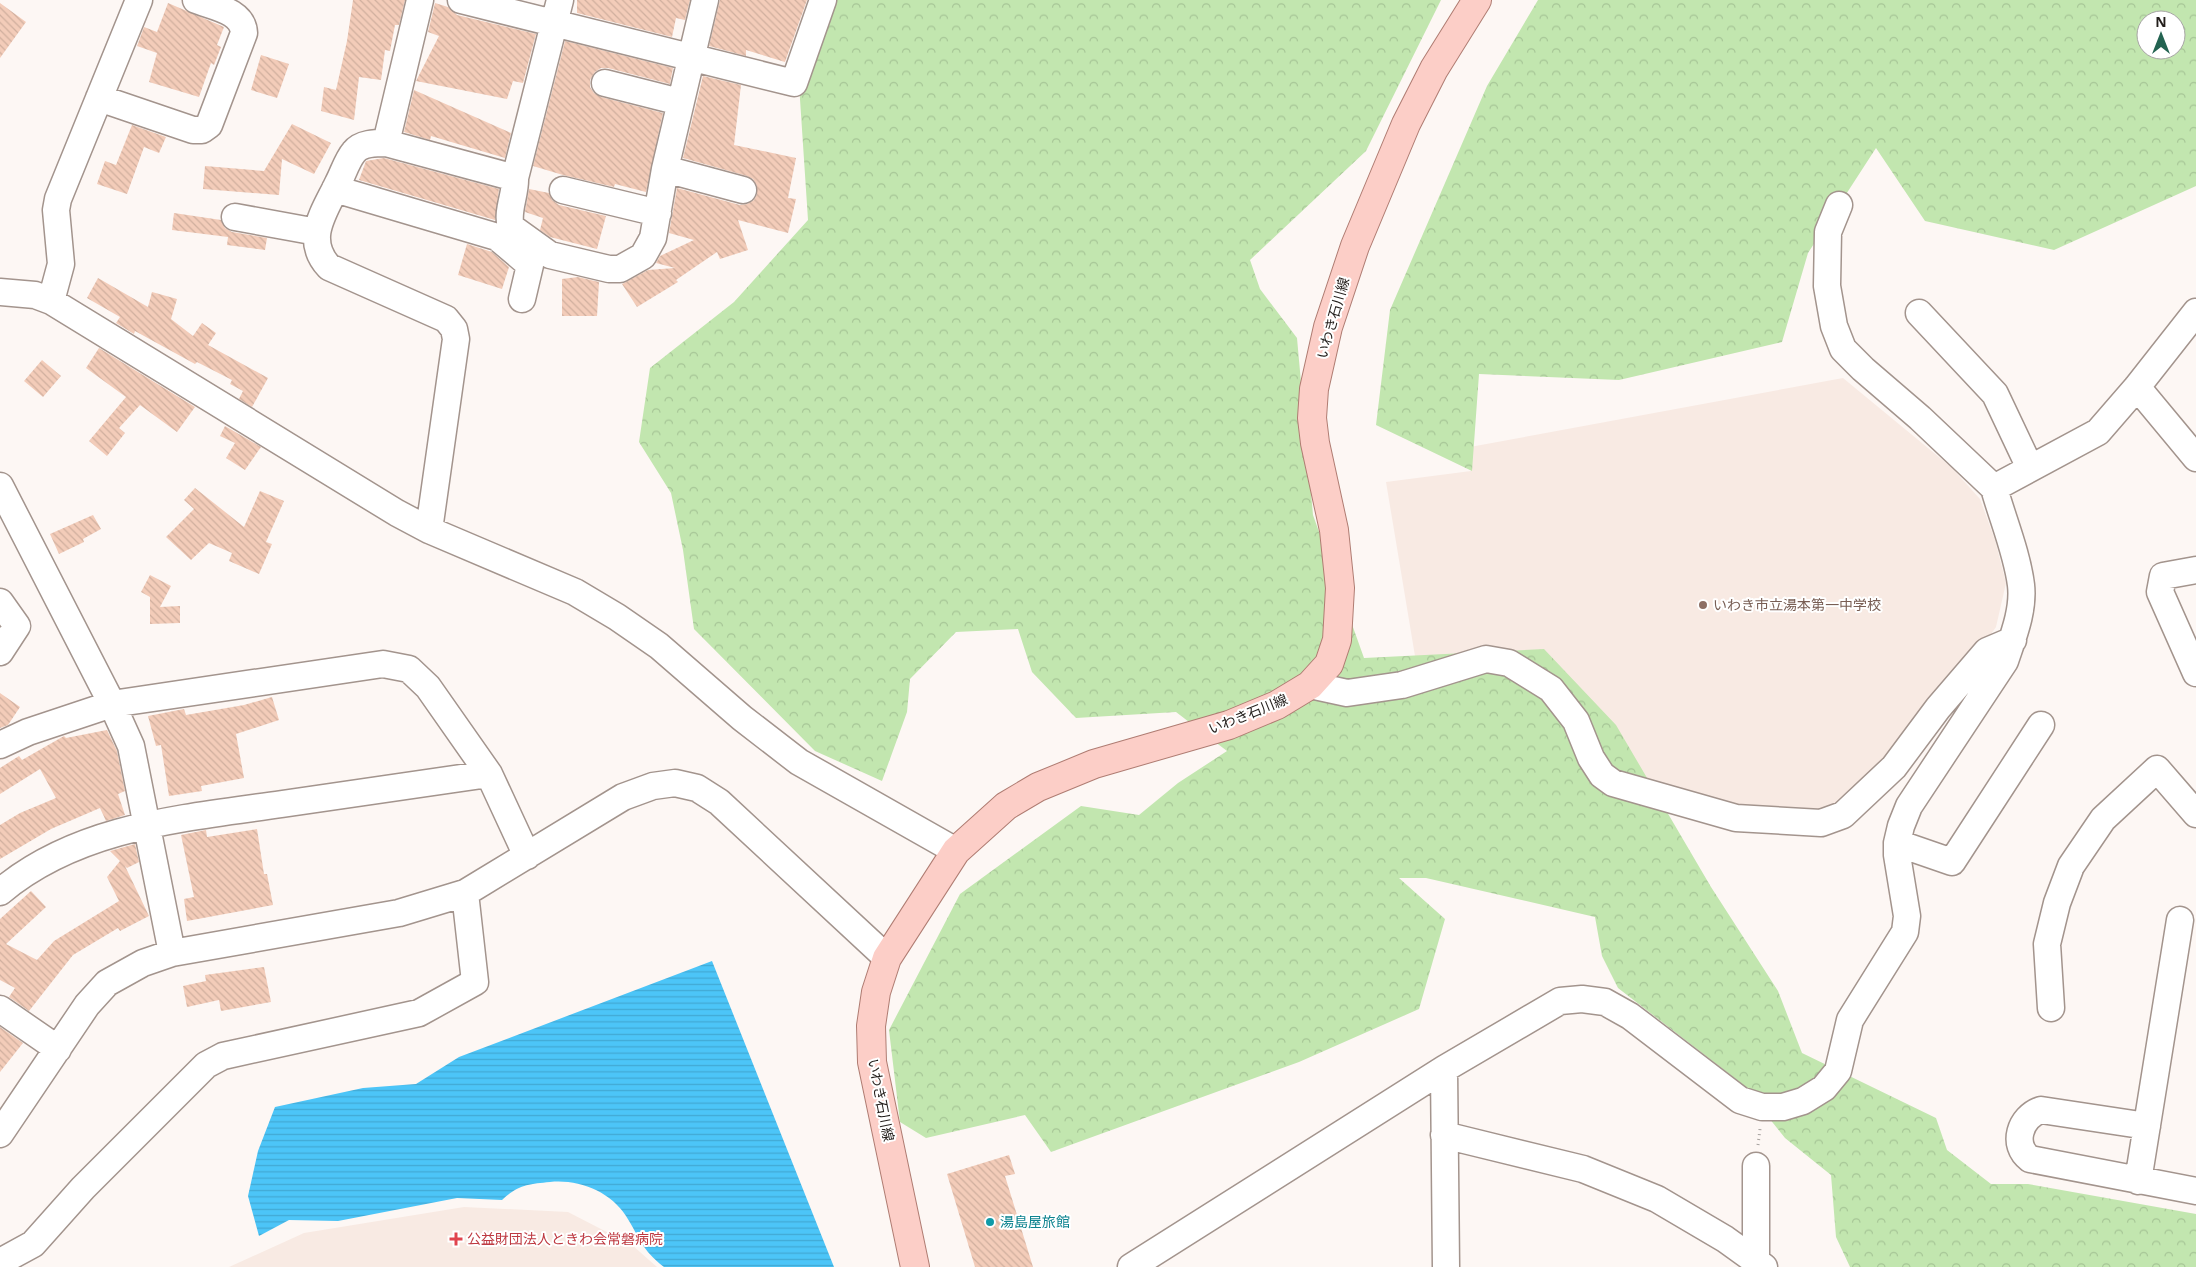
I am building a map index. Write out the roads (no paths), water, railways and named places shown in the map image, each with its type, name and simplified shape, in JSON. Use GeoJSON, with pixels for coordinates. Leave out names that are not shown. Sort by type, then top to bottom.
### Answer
{"type":"FeatureCollection","features":[{"type":"Feature","properties":{"kind":"main road","name":"いわき石川線"},"geometry":{"type":"LineString","coordinates":[[915,1267],[872,1062],[871,1026],[876,992],[887,958],[956,851],[1006,806],[1038,787],[1094,764],[1229,725],[1277,705],[1310,685],[1329,664],[1338,640],[1340,588],[1334,530],[1315,443],[1312,418],[1314,389],[1328,327],[1355,246],[1406,124],[1434,69],[1477,0]]}},
{"type":"Feature","properties":{"kind":"street"},"geometry":{"type":"LineString","coordinates":[[51,301],[61,264],[56,210],[139,0]]}},
{"type":"Feature","properties":{"kind":"street"},"geometry":{"type":"LineString","coordinates":[[99,98],[193,130],[202,130],[209,125],[244,33],[244,24],[237,16],[196,0]]}},
{"type":"Feature","properties":{"kind":"street"},"geometry":{"type":"LineString","coordinates":[[386,143],[420,0]]}},
{"type":"Feature","properties":{"kind":"street"},"geometry":{"type":"LineString","coordinates":[[461,0],[557,12],[691,57],[794,83],[823,0]]}},
{"type":"Feature","properties":{"kind":"street"},"geometry":{"type":"LineString","coordinates":[[557,12],[515,178],[516,190],[509,220],[511,227],[550,255],[609,269],[620,269],[643,256],[654,238],[664,169],[705,0]]}},
{"type":"Feature","properties":{"kind":"street"},"geometry":{"type":"LineString","coordinates":[[605,83],[680,102]]}},
{"type":"Feature","properties":{"kind":"street"},"geometry":{"type":"LineString","coordinates":[[429,530],[456,339],[454,330],[446,319],[329,267],[319,256],[316,242],[318,223],[354,151],[370,143],[386,143],[515,178]]}},
{"type":"Feature","properties":{"kind":"street"},"geometry":{"type":"LineString","coordinates":[[664,169],[743,190]]}},
{"type":"Feature","properties":{"kind":"street"},"geometry":{"type":"LineString","coordinates":[[336,189],[497,237],[530,265],[522,299]]}},
{"type":"Feature","properties":{"kind":"street"},"geometry":{"type":"LineString","coordinates":[[563,190],[658,213]]}},
{"type":"Feature","properties":{"kind":"street"},"geometry":{"type":"LineString","coordinates":[[1131,1267],[1444,1069],[1560,1001],[1582,999],[1605,1002],[1630,1016],[1740,1100],[1762,1108],[1783,1107],[1803,1101],[1824,1088],[1838,1071],[1850,1020],[1905,932],[1907,916],[1896,855],[1896,842],[1909,806],[2005,660],[2013,640],[2020,612],[2022,587],[2017,563],[1994,488],[1920,418],[1863,369],[1844,349],[1834,326],[1827,286],[1828,232],[1839,205]]}},
{"type":"Feature","properties":{"kind":"street"},"geometry":{"type":"LineString","coordinates":[[235,217],[317,232]]}},
{"type":"Feature","properties":{"kind":"street"},"geometry":{"type":"LineString","coordinates":[[0,292],[35,295],[51,301],[397,514],[429,530],[575,592],[617,617],[659,646],[742,718],[799,762],[956,851]]}},
{"type":"Feature","properties":{"kind":"street"},"geometry":{"type":"LineString","coordinates":[[1994,488],[2098,432],[2196,312]]}},
{"type":"Feature","properties":{"kind":"street"},"geometry":{"type":"LineString","coordinates":[[1919,313],[1994,394],[2030,468]]}},
{"type":"Feature","properties":{"kind":"street"},"geometry":{"type":"LineString","coordinates":[[2137,386],[2196,458]]}},
{"type":"Feature","properties":{"kind":"street"},"geometry":{"type":"LineString","coordinates":[[0,486],[112,704],[131,746],[148,824],[172,953]]}},
{"type":"Feature","properties":{"kind":"street"},"geometry":{"type":"LineString","coordinates":[[2196,570],[2163,576],[2160,592],[2196,673]]}},
{"type":"Feature","properties":{"kind":"street"},"geometry":{"type":"LineString","coordinates":[[0,602],[17,626],[0,652]]}},
{"type":"Feature","properties":{"kind":"street"},"geometry":{"type":"LineString","coordinates":[[1310,685],[1347,694],[1402,685],[1486,659],[1509,662],[1551,689],[1576,721],[1591,758],[1602,775],[1613,783],[1736,818],[1821,823],[1843,815],[1894,767],[1938,708],[1987,651],[2013,640]]}},
{"type":"Feature","properties":{"kind":"street"},"geometry":{"type":"LineString","coordinates":[[0,745],[28,732],[112,704],[383,664],[409,669],[428,687],[489,774],[528,856]]}},
{"type":"Feature","properties":{"kind":"street"},"geometry":{"type":"LineString","coordinates":[[1896,842],[1952,862],[2041,725]]}},
{"type":"Feature","properties":{"kind":"street"},"geometry":{"type":"LineString","coordinates":[[2051,1008],[2047,944],[2057,903],[2071,866],[2103,819],[2157,769],[2196,814]]}},
{"type":"Feature","properties":{"kind":"street"},"geometry":{"type":"LineString","coordinates":[[0,892],[21,874],[75,847],[148,824],[489,774]]}},
{"type":"Feature","properties":{"kind":"street"},"geometry":{"type":"LineString","coordinates":[[0,1134],[87,1005],[107,983],[143,963],[172,953],[399,913],[465,893],[623,797],[654,786],[675,783],[697,788],[719,802],[887,958]]}},
{"type":"Feature","properties":{"kind":"street"},"geometry":{"type":"LineString","coordinates":[[0,1262],[33,1244],[83,1188],[206,1065],[223,1056],[419,1013],[475,982],[465,893]]}},
{"type":"Feature","properties":{"kind":"street"},"geometry":{"type":"LineString","coordinates":[[2138,1181],[2180,920]]}},
{"type":"Feature","properties":{"kind":"street"},"geometry":{"type":"LineString","coordinates":[[0,1009],[58,1049]]}},
{"type":"Feature","properties":{"kind":"street"},"geometry":{"type":"LineString","coordinates":[[1444,1069],[1446,1267]]}},
{"type":"Feature","properties":{"kind":"street"},"geometry":{"type":"LineString","coordinates":[[2147,1126],[2041,1110],[2032,1113],[2025,1122],[2018,1142],[2021,1153],[2030,1160],[2196,1191]]}},
{"type":"Feature","properties":{"kind":"street"},"geometry":{"type":"LineString","coordinates":[[1444,1135],[1582,1169],[1657,1200],[1760,1264]]}},
{"type":"Feature","properties":{"kind":"street"},"geometry":{"type":"LineString","coordinates":[[1756,1166],[1760,1264]]}},
{"type":"Feature","properties":{"kind":"water"},"geometry":{"type":"Polygon","coordinates":[[[712,961],[834,1267],[664,1267],[650,1255],[626,1216],[611,1200],[592,1188],[561,1182],[524,1186],[513,1191],[502,1200],[457,1198],[338,1221],[289,1220],[259,1236],[248,1196],[258,1151],[275,1107],[363,1088],[416,1084],[459,1057],[712,961]]]}},
{"type":"Feature","properties":{"kind":"place","name":"いわき市立湯本第一中学校"},"geometry":{"type":"Point","coordinates":[1703,605]}},
{"type":"Feature","properties":{"kind":"place","name":"湯島屋旅館"},"geometry":{"type":"Point","coordinates":[990,1222]}},
{"type":"Feature","properties":{"kind":"place","name":"公益財団法人ときわ会常磐病院"},"geometry":{"type":"Point","coordinates":[456,1239]}}]}
